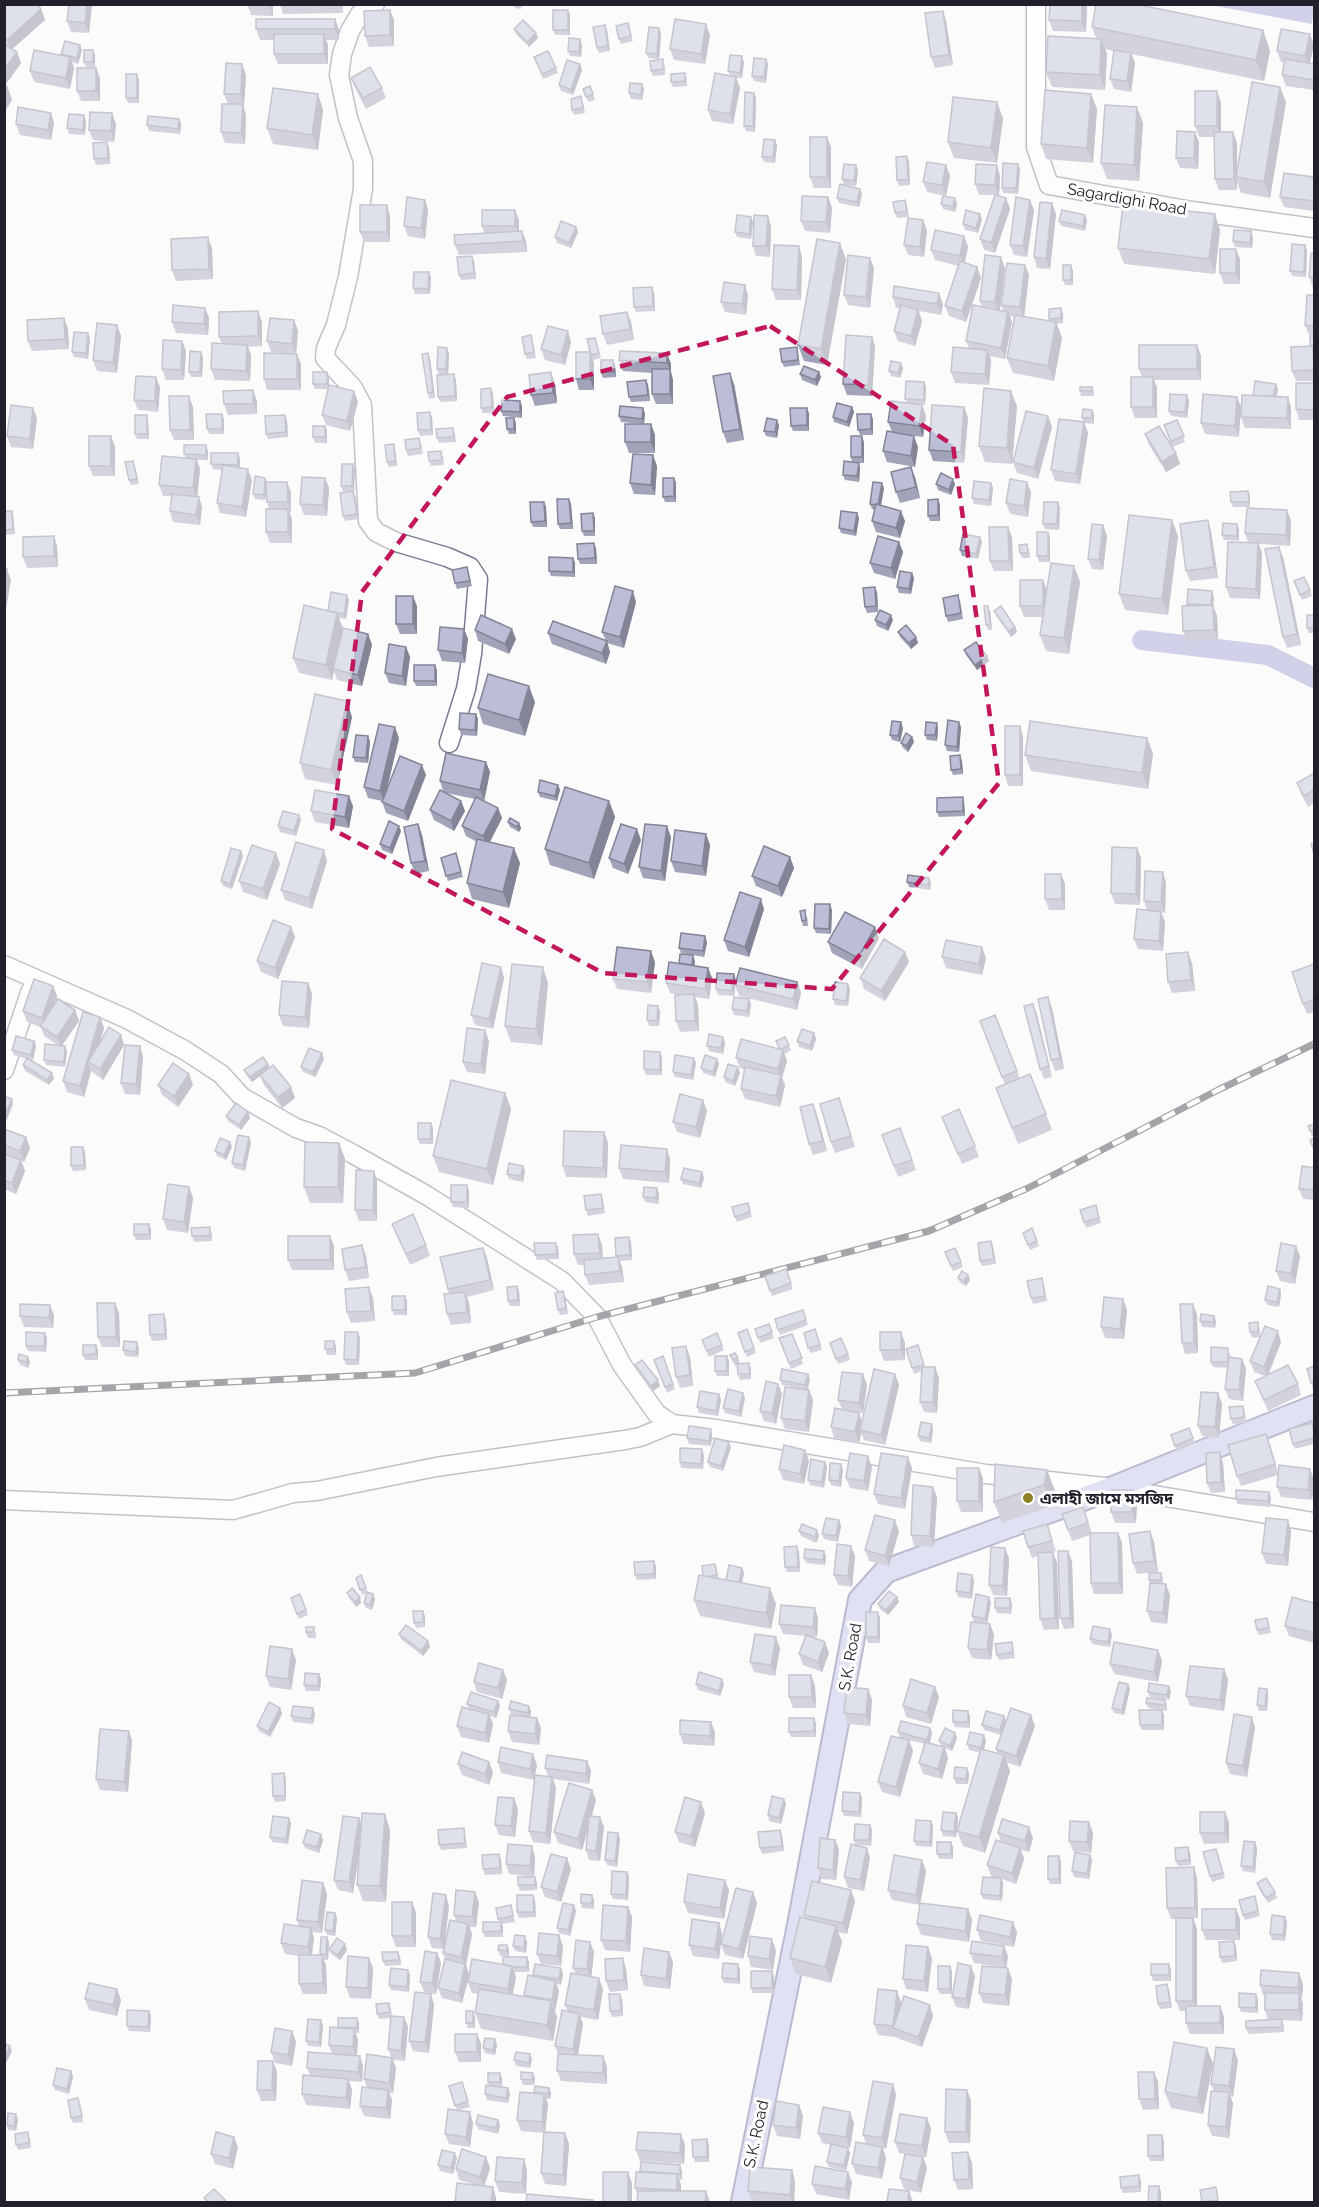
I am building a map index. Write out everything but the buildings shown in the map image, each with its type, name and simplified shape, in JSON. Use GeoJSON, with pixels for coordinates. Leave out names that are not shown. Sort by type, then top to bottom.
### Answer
{"type":"FeatureCollection","features":[{"type":"Feature","properties":{"kind":"main road","name":"S.K. Road"},"geometry":{"type":"LineString","coordinates":[[742,2202],[800,1919],[860,1600],[886,1571],[1113,1488],[1314,1407]]}},
{"type":"Feature","properties":{"kind":"street"},"geometry":{"type":"LineString","coordinates":[[375,4],[360,14],[350,31],[342,54],[339,75],[348,118],[363,161],[363,189],[348,277],[336,325],[326,348],[326,358],[353,388],[362,405],[368,521],[376,532],[396,542],[447,557],[470,567],[478,579],[472,654],[466,689],[449,743]]}},
{"type":"Feature","properties":{"kind":"street","name":"Sagardighi Road"},"geometry":{"type":"LineString","coordinates":[[1036,4],[1036,147],[1049,185],[1192,211],[1314,228]]}},
{"type":"Feature","properties":{"kind":"street"},"geometry":{"type":"LineString","coordinates":[[4,965],[127,1019],[186,1051],[221,1074],[242,1097],[296,1128],[353,1154],[426,1195],[562,1281],[597,1317],[622,1365],[657,1414],[672,1424],[716,1429],[986,1474],[1113,1488],[1314,1522]]}},
{"type":"Feature","properties":{"kind":"street"},"geometry":{"type":"LineString","coordinates":[[4,1070],[35,977]]}},
{"type":"Feature","properties":{"kind":"street"},"geometry":{"type":"LineString","coordinates":[[4,1500],[233,1510],[293,1493],[317,1491],[436,1467],[498,1460],[640,1437],[672,1424]]}},
{"type":"Feature","properties":{"kind":"highlighted area"},"geometry":{"type":"Polygon","coordinates":[[[770,326],[953,445],[999,783],[832,989],[603,973],[332,829],[362,592],[507,397],[770,326]]]}},
{"type":"Feature","properties":{"kind":"water"},"geometry":{"type":"Polygon","coordinates":[[[1210,5],[1314,5],[1312,24],[1210,5]]]}},
{"type":"Feature","properties":{"kind":"waterway"},"geometry":{"type":"LineString","coordinates":[[1142,640],[1268,655],[1314,678]]}},
{"type":"Feature","properties":{"kind":"railway"},"geometry":{"type":"LineString","coordinates":[[4,1393],[415,1373],[597,1317],[929,1231],[1028,1188],[1218,1090],[1314,1044]]}},
{"type":"Feature","properties":{"kind":"place","name":"এলাহী জামে মসজিদ"},"geometry":{"type":"Point","coordinates":[1028,1498]}}]}
